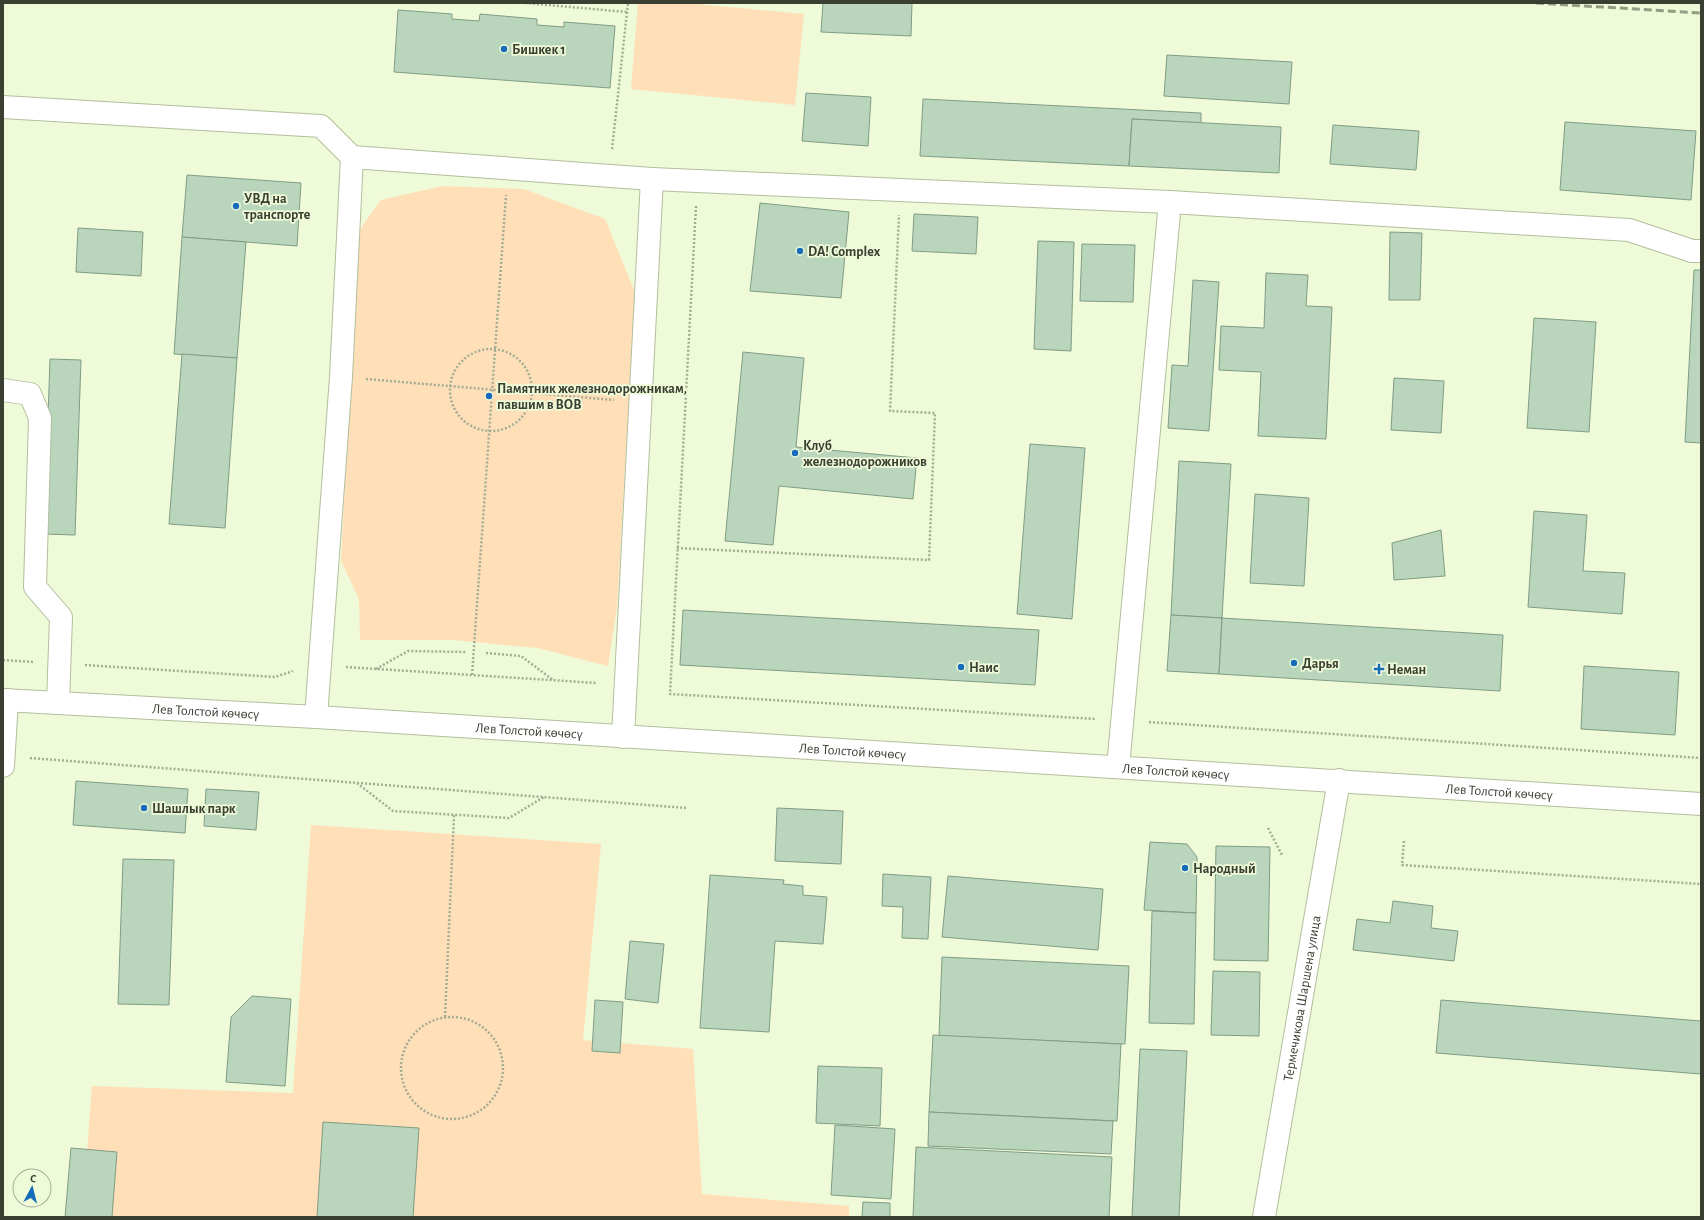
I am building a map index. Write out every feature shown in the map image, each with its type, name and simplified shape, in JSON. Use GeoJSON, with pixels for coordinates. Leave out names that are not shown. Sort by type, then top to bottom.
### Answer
{"type":"FeatureCollection","features":[{"type":"Feature","properties":{"kind":"street"},"geometry":{"type":"LineString","coordinates":[[3,107],[321,126],[352,157],[652,179],[1170,202],[1629,230],[1692,251],[1701,252]]}},
{"type":"Feature","properties":{"kind":"street"},"geometry":{"type":"LineString","coordinates":[[316,717],[341,377],[352,157]]}},
{"type":"Feature","properties":{"kind":"street"},"geometry":{"type":"LineString","coordinates":[[623,737],[652,179]]}},
{"type":"Feature","properties":{"kind":"street"},"geometry":{"type":"LineString","coordinates":[[1118,767],[1170,202]]}},
{"type":"Feature","properties":{"kind":"street"},"geometry":{"type":"LineString","coordinates":[[3,390],[30,394],[40,418],[35,587],[61,617],[58,703]]}},
{"type":"Feature","properties":{"kind":"street"},"geometry":{"type":"LineString","coordinates":[[3,761],[5,700]]}},
{"type":"Feature","properties":{"kind":"street","name":"Лев Толстой көчөсү"},"geometry":{"type":"LineString","coordinates":[[5,700],[316,717],[1701,804]]}},
{"type":"Feature","properties":{"kind":"street","name":"Термечикова Шаршена улица"},"geometry":{"type":"LineString","coordinates":[[1264,1217],[1338,780]]}},
{"type":"Feature","properties":{"kind":"path"},"geometry":{"type":"LineString","coordinates":[[525,3],[627,12]]}},
{"type":"Feature","properties":{"kind":"path"},"geometry":{"type":"LineString","coordinates":[[612,151],[616,98],[628,3]]}},
{"type":"Feature","properties":{"kind":"path"},"geometry":{"type":"LineString","coordinates":[[472,675],[508,168]]}},
{"type":"Feature","properties":{"kind":"path"},"geometry":{"type":"LineString","coordinates":[[698,181],[670,694],[1122,720],[1701,758]]}},
{"type":"Feature","properties":{"kind":"path"},"geometry":{"type":"LineString","coordinates":[[677,548],[929,560],[935,413],[890,411],[900,190]]}},
{"type":"Feature","properties":{"kind":"path"},"geometry":{"type":"LineString","coordinates":[[483,349],[495,349],[508,352],[518,359],[526,369],[531,380],[532,393],[530,403],[525,413],[518,421],[509,427],[482,431],[464,421],[456,412],[451,400],[450,386],[452,374],[460,363],[470,354],[483,349]]}},
{"type":"Feature","properties":{"kind":"path"},"geometry":{"type":"LineString","coordinates":[[341,377],[640,402]]}},
{"type":"Feature","properties":{"kind":"path"},"geometry":{"type":"LineString","coordinates":[[376,669],[408,651],[467,652]]}},
{"type":"Feature","properties":{"kind":"path"},"geometry":{"type":"LineString","coordinates":[[486,653],[521,656],[553,680]]}},
{"type":"Feature","properties":{"kind":"path"},"geometry":{"type":"LineString","coordinates":[[3,660],[275,677],[298,670]]}},
{"type":"Feature","properties":{"kind":"path"},"geometry":{"type":"LineString","coordinates":[[345,667],[597,683]]}},
{"type":"Feature","properties":{"kind":"path"},"geometry":{"type":"LineString","coordinates":[[3,761],[356,783],[688,808]]}},
{"type":"Feature","properties":{"kind":"path"},"geometry":{"type":"LineString","coordinates":[[356,783],[394,811],[510,818],[544,797]]}},
{"type":"Feature","properties":{"kind":"path"},"geometry":{"type":"LineString","coordinates":[[444,1017],[454,815]]}},
{"type":"Feature","properties":{"kind":"path"},"geometry":{"type":"LineString","coordinates":[[1268,828],[1282,855]]}},
{"type":"Feature","properties":{"kind":"path"},"geometry":{"type":"LineString","coordinates":[[1404,841],[1402,865],[1701,884]]}},
{"type":"Feature","properties":{"kind":"path"},"geometry":{"type":"LineString","coordinates":[[444,1017],[464,1018],[481,1025],[494,1038],[502,1055],[504,1074],[498,1092],[487,1107],[471,1117],[452,1120],[435,1118],[420,1110],[409,1097],[402,1081],[400,1064],[405,1047],[414,1033],[428,1023],[444,1017]]}},
{"type":"Feature","properties":{"kind":"shaded area"},"geometry":{"type":"Polygon","coordinates":[[[638,3],[686,3],[804,14],[795,105],[631,89],[638,3]]]}},
{"type":"Feature","properties":{"kind":"shaded area"},"geometry":{"type":"Polygon","coordinates":[[[442,186],[524,189],[605,219],[635,292],[617,608],[608,666],[537,648],[454,640],[360,640],[359,599],[341,561],[358,232],[381,200],[442,186]]]}},
{"type":"Feature","properties":{"kind":"shaded area"},"geometry":{"type":"Polygon","coordinates":[[[311,825],[601,844],[583,1040],[693,1049],[702,1194],[849,1206],[849,1217],[82,1217],[92,1086],[293,1093],[311,825]]]}},
{"type":"Feature","properties":{"kind":"building"},"geometry":{"type":"Polygon","coordinates":[[[823,3],[912,3],[911,36],[821,32],[823,3]]]}},
{"type":"Feature","properties":{"kind":"building","name":"Бишкек 1"},"geometry":{"type":"Polygon","coordinates":[[[398,10],[452,14],[452,19],[479,21],[480,14],[537,19],[537,25],[564,27],[564,22],[615,26],[610,88],[394,72],[398,10]]]}},
{"type":"Feature","properties":{"kind":"building"},"geometry":{"type":"Polygon","coordinates":[[[1167,55],[1292,62],[1289,104],[1164,96],[1167,55]]]}},
{"type":"Feature","properties":{"kind":"building"},"geometry":{"type":"Polygon","coordinates":[[[806,93],[871,97],[868,146],[802,141],[806,93]]]}},
{"type":"Feature","properties":{"kind":"building"},"geometry":{"type":"Polygon","coordinates":[[[923,99],[1201,113],[1201,123],[1132,119],[1129,166],[920,156],[923,99]]]}},
{"type":"Feature","properties":{"kind":"building"},"geometry":{"type":"Polygon","coordinates":[[[1132,119],[1281,127],[1279,173],[1129,166],[1132,119]]]}},
{"type":"Feature","properties":{"kind":"building"},"geometry":{"type":"Polygon","coordinates":[[[1565,122],[1696,131],[1691,200],[1560,190],[1565,122]]]}},
{"type":"Feature","properties":{"kind":"building"},"geometry":{"type":"Polygon","coordinates":[[[1333,125],[1419,131],[1416,170],[1330,164],[1333,125]]]}},
{"type":"Feature","properties":{"kind":"building"},"geometry":{"type":"Polygon","coordinates":[[[187,175],[301,183],[297,246],[182,237],[187,175]]]}},
{"type":"Feature","properties":{"kind":"building","name":"DA! Complex"},"geometry":{"type":"Polygon","coordinates":[[[760,203],[849,212],[841,298],[750,291],[760,203]]]}},
{"type":"Feature","properties":{"kind":"building"},"geometry":{"type":"Polygon","coordinates":[[[914,214],[978,217],[976,254],[912,251],[914,214]]]}},
{"type":"Feature","properties":{"kind":"building"},"geometry":{"type":"Polygon","coordinates":[[[78,228],[143,232],[141,276],[76,272],[78,228]]]}},
{"type":"Feature","properties":{"kind":"building"},"geometry":{"type":"Polygon","coordinates":[[[1390,232],[1422,233],[1420,300],[1389,300],[1390,232]]]}},
{"type":"Feature","properties":{"kind":"building"},"geometry":{"type":"Polygon","coordinates":[[[182,237],[246,242],[237,358],[174,354],[182,237]]]}},
{"type":"Feature","properties":{"kind":"building"},"geometry":{"type":"Polygon","coordinates":[[[1038,241],[1074,242],[1071,351],[1034,349],[1038,241]]]}},
{"type":"Feature","properties":{"kind":"building"},"geometry":{"type":"Polygon","coordinates":[[[1082,244],[1135,245],[1133,302],[1080,301],[1082,244]]]}},
{"type":"Feature","properties":{"kind":"building"},"geometry":{"type":"Polygon","coordinates":[[[1694,270],[1701,270],[1701,443],[1685,442],[1694,270]]]}},
{"type":"Feature","properties":{"kind":"building"},"geometry":{"type":"Polygon","coordinates":[[[1266,273],[1308,275],[1306,306],[1332,307],[1326,439],[1258,436],[1261,372],[1219,370],[1221,326],[1264,328],[1266,273]]]}},
{"type":"Feature","properties":{"kind":"building"},"geometry":{"type":"Polygon","coordinates":[[[1193,280],[1219,282],[1209,431],[1168,428],[1172,365],[1188,366],[1193,280]]]}},
{"type":"Feature","properties":{"kind":"building"},"geometry":{"type":"Polygon","coordinates":[[[1534,318],[1596,322],[1589,432],[1527,428],[1534,318]]]}},
{"type":"Feature","properties":{"kind":"building","name":"Клуб железнодорожников"},"geometry":{"type":"Polygon","coordinates":[[[743,352],[804,358],[796,447],[917,458],[913,499],[779,486],[773,545],[725,541],[743,352]]]}},
{"type":"Feature","properties":{"kind":"building"},"geometry":{"type":"Polygon","coordinates":[[[182,354],[237,358],[225,528],[169,524],[182,354]]]}},
{"type":"Feature","properties":{"kind":"building"},"geometry":{"type":"Polygon","coordinates":[[[50,359],[81,360],[75,535],[44,534],[50,359]]]}},
{"type":"Feature","properties":{"kind":"building"},"geometry":{"type":"Polygon","coordinates":[[[1394,378],[1444,381],[1441,433],[1391,430],[1394,378]]]}},
{"type":"Feature","properties":{"kind":"building"},"geometry":{"type":"Polygon","coordinates":[[[1030,444],[1085,448],[1072,619],[1017,614],[1030,444]]]}},
{"type":"Feature","properties":{"kind":"building"},"geometry":{"type":"Polygon","coordinates":[[[1179,461],[1231,464],[1222,618],[1171,615],[1179,461]]]}},
{"type":"Feature","properties":{"kind":"building"},"geometry":{"type":"Polygon","coordinates":[[[1255,494],[1309,498],[1304,586],[1250,583],[1255,494]]]}},
{"type":"Feature","properties":{"kind":"building"},"geometry":{"type":"Polygon","coordinates":[[[1534,511],[1587,515],[1583,571],[1625,573],[1622,614],[1528,607],[1534,511]]]}},
{"type":"Feature","properties":{"kind":"building"},"geometry":{"type":"Polygon","coordinates":[[[1441,530],[1445,576],[1394,580],[1392,543],[1441,530]]]}},
{"type":"Feature","properties":{"kind":"building"},"geometry":{"type":"Polygon","coordinates":[[[683,610],[1039,630],[1035,685],[680,665],[683,610]]]}},
{"type":"Feature","properties":{"kind":"building"},"geometry":{"type":"Polygon","coordinates":[[[1171,615],[1222,618],[1219,674],[1167,671],[1171,615]]]}},
{"type":"Feature","properties":{"kind":"building"},"geometry":{"type":"Polygon","coordinates":[[[1222,618],[1503,635],[1500,691],[1219,674],[1222,618]]]}},
{"type":"Feature","properties":{"kind":"building"},"geometry":{"type":"Polygon","coordinates":[[[1584,666],[1679,672],[1675,735],[1581,729],[1584,666]]]}},
{"type":"Feature","properties":{"kind":"building"},"geometry":{"type":"Polygon","coordinates":[[[76,781],[188,789],[185,833],[73,825],[76,781]]]}},
{"type":"Feature","properties":{"kind":"building"},"geometry":{"type":"Polygon","coordinates":[[[206,789],[259,792],[256,830],[204,826],[206,789]]]}},
{"type":"Feature","properties":{"kind":"building"},"geometry":{"type":"Polygon","coordinates":[[[777,808],[843,811],[841,864],[775,861],[777,808]]]}},
{"type":"Feature","properties":{"kind":"building"},"geometry":{"type":"Polygon","coordinates":[[[1150,842],[1187,844],[1197,857],[1196,913],[1144,910],[1150,842]]]}},
{"type":"Feature","properties":{"kind":"building"},"geometry":{"type":"Polygon","coordinates":[[[1216,846],[1270,847],[1268,961],[1214,960],[1216,846]]]}},
{"type":"Feature","properties":{"kind":"building"},"geometry":{"type":"Polygon","coordinates":[[[123,859],[174,860],[169,1005],[118,1004],[123,859]]]}},
{"type":"Feature","properties":{"kind":"building"},"geometry":{"type":"Polygon","coordinates":[[[883,874],[931,877],[928,939],[902,938],[903,907],[882,906],[883,874]]]}},
{"type":"Feature","properties":{"kind":"building"},"geometry":{"type":"Polygon","coordinates":[[[710,875],[784,880],[783,884],[803,886],[803,895],[827,897],[823,944],[775,941],[769,1032],[700,1028],[710,875]]]}},
{"type":"Feature","properties":{"kind":"building"},"geometry":{"type":"Polygon","coordinates":[[[948,876],[1103,889],[1098,950],[942,937],[948,876]]]}},
{"type":"Feature","properties":{"kind":"building"},"geometry":{"type":"Polygon","coordinates":[[[1393,901],[1433,906],[1431,928],[1458,931],[1454,961],[1353,950],[1357,919],[1390,923],[1393,901]]]}},
{"type":"Feature","properties":{"kind":"building"},"geometry":{"type":"Polygon","coordinates":[[[1152,911],[1196,913],[1194,1024],[1149,1023],[1152,911]]]}},
{"type":"Feature","properties":{"kind":"building"},"geometry":{"type":"Polygon","coordinates":[[[630,941],[664,944],[658,1003],[625,999],[630,941]]]}},
{"type":"Feature","properties":{"kind":"building"},"geometry":{"type":"Polygon","coordinates":[[[942,957],[1129,966],[1125,1044],[939,1036],[942,957]]]}},
{"type":"Feature","properties":{"kind":"building"},"geometry":{"type":"Polygon","coordinates":[[[1213,971],[1260,972],[1259,1036],[1211,1035],[1213,971]]]}},
{"type":"Feature","properties":{"kind":"building"},"geometry":{"type":"Polygon","coordinates":[[[252,996],[291,999],[285,1086],[226,1082],[231,1017],[252,996]]]}},
{"type":"Feature","properties":{"kind":"building"},"geometry":{"type":"Polygon","coordinates":[[[595,1000],[623,1002],[620,1053],[592,1051],[595,1000]]]}},
{"type":"Feature","properties":{"kind":"building"},"geometry":{"type":"Polygon","coordinates":[[[1441,1000],[1701,1021],[1701,1074],[1436,1053],[1441,1000]]]}},
{"type":"Feature","properties":{"kind":"building"},"geometry":{"type":"Polygon","coordinates":[[[933,1035],[1121,1044],[1117,1121],[929,1112],[933,1035]]]}},
{"type":"Feature","properties":{"kind":"building"},"geometry":{"type":"Polygon","coordinates":[[[1140,1049],[1187,1051],[1179,1217],[1132,1217],[1140,1049]]]}},
{"type":"Feature","properties":{"kind":"building"},"geometry":{"type":"Polygon","coordinates":[[[818,1066],[882,1068],[880,1126],[816,1123],[818,1066]]]}},
{"type":"Feature","properties":{"kind":"building"},"geometry":{"type":"Polygon","coordinates":[[[929,1112],[1113,1121],[1111,1154],[928,1146],[929,1112]]]}},
{"type":"Feature","properties":{"kind":"building"},"geometry":{"type":"Polygon","coordinates":[[[323,1122],[419,1128],[413,1217],[317,1217],[323,1122]]]}},
{"type":"Feature","properties":{"kind":"building"},"geometry":{"type":"Polygon","coordinates":[[[835,1125],[895,1129],[891,1199],[831,1195],[835,1125]]]}},
{"type":"Feature","properties":{"kind":"building"},"geometry":{"type":"Polygon","coordinates":[[[916,1147],[1112,1157],[1109,1217],[913,1217],[916,1147]]]}},
{"type":"Feature","properties":{"kind":"building"},"geometry":{"type":"Polygon","coordinates":[[[71,1148],[117,1152],[112,1217],[65,1217],[71,1148]]]}},
{"type":"Feature","properties":{"kind":"building"},"geometry":{"type":"Polygon","coordinates":[[[863,1202],[890,1203],[890,1217],[862,1217],[863,1202]]]}},
{"type":"Feature","properties":{"kind":"railway"},"geometry":{"type":"LineString","coordinates":[[1536,3],[1701,13]]}},
{"type":"Feature","properties":{"kind":"place","name":"Бишкек 1"},"geometry":{"type":"Point","coordinates":[504,49]}},
{"type":"Feature","properties":{"kind":"place","name":"УВД на транспорте"},"geometry":{"type":"Point","coordinates":[236,206]}},
{"type":"Feature","properties":{"kind":"place","name":"DA! Complex"},"geometry":{"type":"Point","coordinates":[800,251]}},
{"type":"Feature","properties":{"kind":"place","name":"Памятник железнодорожникам, павшим в ВОВ"},"geometry":{"type":"Point","coordinates":[489,396]}},
{"type":"Feature","properties":{"kind":"place","name":"Клуб железнодорожников"},"geometry":{"type":"Point","coordinates":[795,453]}},
{"type":"Feature","properties":{"kind":"place","name":"Дарья"},"geometry":{"type":"Point","coordinates":[1294,663]}},
{"type":"Feature","properties":{"kind":"place","name":"Наис"},"geometry":{"type":"Point","coordinates":[961,667]}},
{"type":"Feature","properties":{"kind":"place","name":"Неман"},"geometry":{"type":"Point","coordinates":[1379,669]}},
{"type":"Feature","properties":{"kind":"place","name":"Шашлык парк"},"geometry":{"type":"Point","coordinates":[144,808]}},
{"type":"Feature","properties":{"kind":"place","name":"Народный"},"geometry":{"type":"Point","coordinates":[1185,868]}}]}
